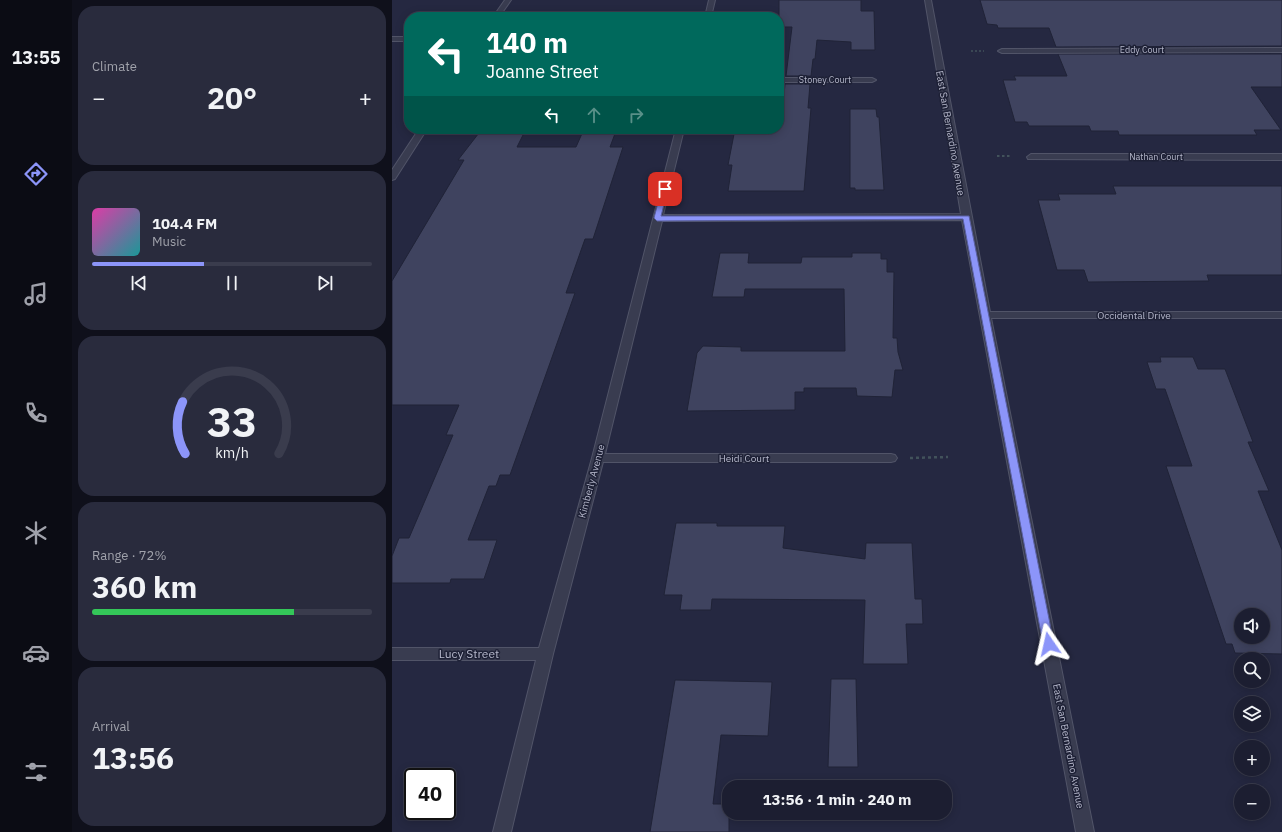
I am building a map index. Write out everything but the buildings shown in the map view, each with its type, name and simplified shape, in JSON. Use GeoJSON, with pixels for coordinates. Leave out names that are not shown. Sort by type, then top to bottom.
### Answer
{"type":"FeatureCollection","features":[{"type":"Feature","properties":{"kind":"street"},"geometry":{"type":"LineString","coordinates":[[500,12],[508,0]]}},
{"type":"Feature","properties":{"kind":"street"},"geometry":{"type":"LineString","coordinates":[[709,12],[712,0]]}},
{"type":"Feature","properties":{"kind":"street","name":"East San Bernardino Avenue"},"geometry":{"type":"LineString","coordinates":[[928,0],[966,217],[1085,832]]}},
{"type":"Feature","properties":{"kind":"street"},"geometry":{"type":"LineString","coordinates":[[392,39],[404,39]]}},
{"type":"Feature","properties":{"kind":"street","name":"Eddy Court"},"geometry":{"type":"LineString","coordinates":[[1002,51],[1282,50]]}},
{"type":"Feature","properties":{"kind":"street","name":"Stoney Court"},"geometry":{"type":"LineString","coordinates":[[784,80],[872,80]]}},
{"type":"Feature","properties":{"kind":"street"},"geometry":{"type":"LineString","coordinates":[[392,177],[420,134]]}},
{"type":"Feature","properties":{"kind":"street","name":"Kimberly Avenue"},"geometry":{"type":"LineString","coordinates":[[502,832],[545,654],[598,458],[679,134]]}},
{"type":"Feature","properties":{"kind":"street","name":"Nathan Court"},"geometry":{"type":"LineString","coordinates":[[1031,157],[1282,157]]}},
{"type":"Feature","properties":{"kind":"street"},"geometry":{"type":"LineString","coordinates":[[657,218],[966,217]]}},
{"type":"Feature","properties":{"kind":"street","name":"Occidental Drive"},"geometry":{"type":"LineString","coordinates":[[985,315],[1279,315]]}},
{"type":"Feature","properties":{"kind":"street"},"geometry":{"type":"LineString","coordinates":[[1279,315],[1282,326]]}},
{"type":"Feature","properties":{"kind":"street","name":"Heidi Court"},"geometry":{"type":"LineString","coordinates":[[598,458],[891,458]]}},
{"type":"Feature","properties":{"kind":"street","name":"Lucy Street"},"geometry":{"type":"LineString","coordinates":[[392,654],[545,654]]}},
{"type":"Feature","properties":{"kind":"path"},"geometry":{"type":"LineString","coordinates":[[891,458],[948,457]]}},
{"type":"Feature","properties":{"kind":"route"},"geometry":{"type":"LineString","coordinates":[[665,189],[657,218],[966,217],[1049,644]]}}]}
